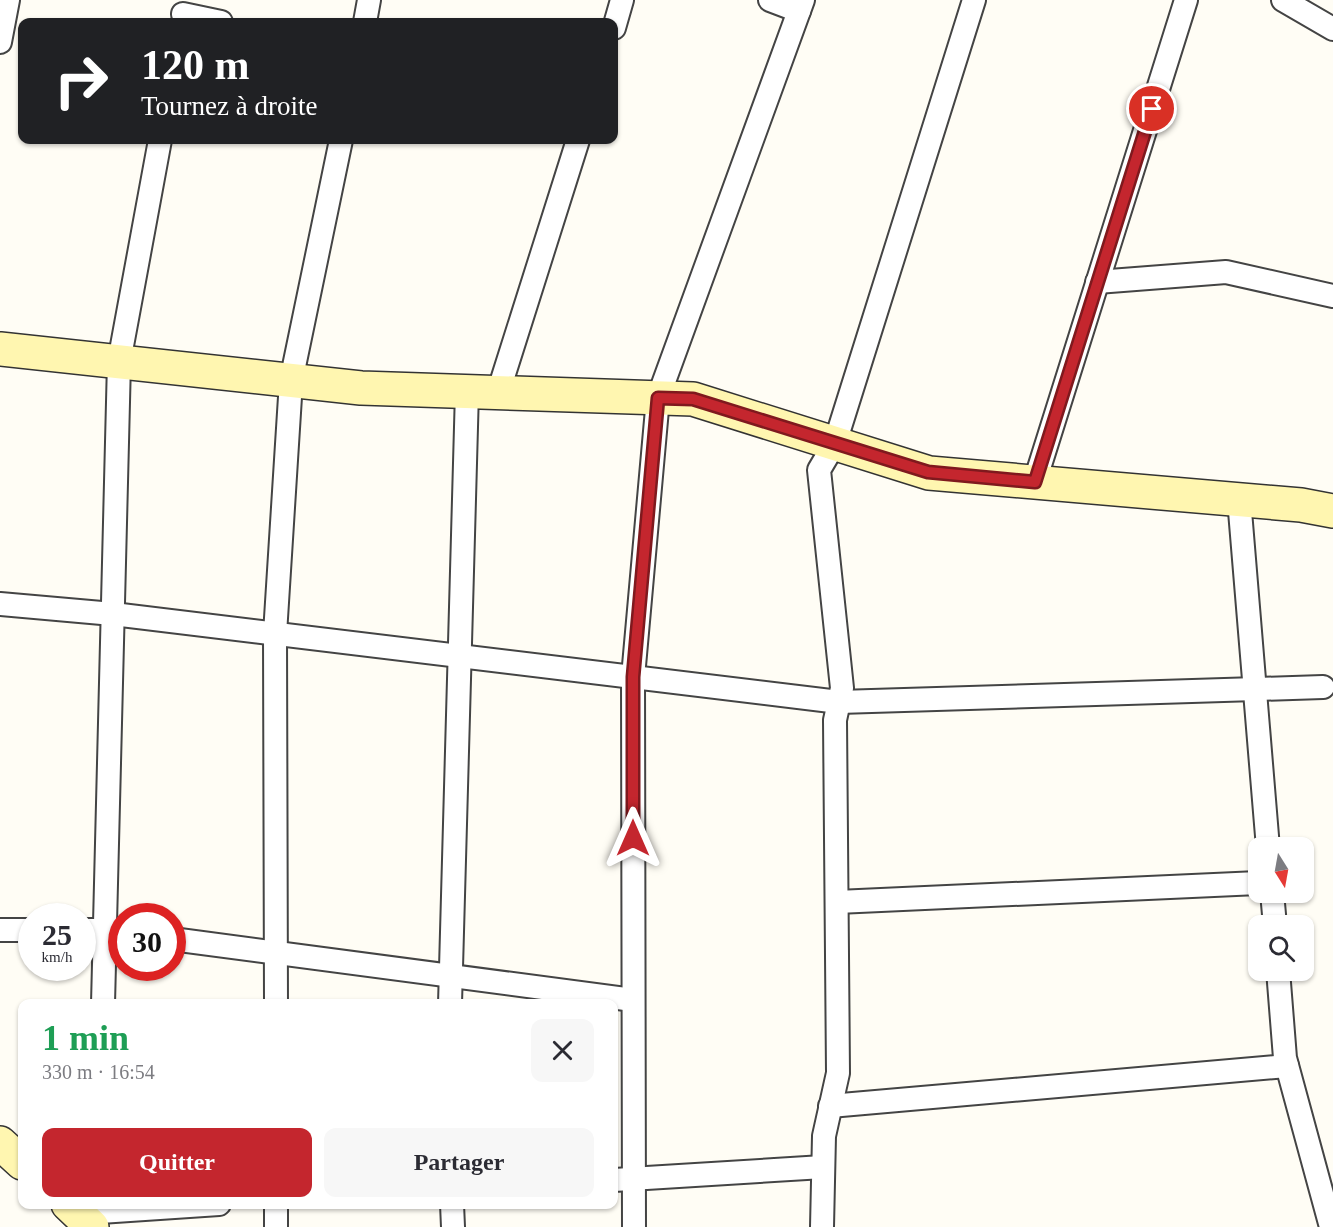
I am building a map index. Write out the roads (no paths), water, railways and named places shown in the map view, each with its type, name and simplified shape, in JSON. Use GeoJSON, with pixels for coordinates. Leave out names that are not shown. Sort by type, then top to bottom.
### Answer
{"type":"FeatureCollection","features":[{"type":"Feature","properties":{"kind":"street"},"geometry":{"type":"LineString","coordinates":[[365,18],[369,0]]}},
{"type":"Feature","properties":{"kind":"street"},"geometry":{"type":"LineString","coordinates":[[617,18],[622,0]]}},
{"type":"Feature","properties":{"kind":"street"},"geometry":{"type":"LineString","coordinates":[[634,1227],[624,1180],[633,1000],[633,677],[658,398],[801,6],[770,0]]}},
{"type":"Feature","properties":{"kind":"street"},"geometry":{"type":"LineString","coordinates":[[822,1227],[824,1136],[838,1073],[835,720],[842,688],[819,470],[835,443],[974,0]]}},
{"type":"Feature","properties":{"kind":"street"},"geometry":{"type":"LineString","coordinates":[[1035,482],[1186,0]]}},
{"type":"Feature","properties":{"kind":"street"},"geometry":{"type":"LineString","coordinates":[[1283,0],[1333,29]]}},
{"type":"Feature","properties":{"kind":"street"},"geometry":{"type":"LineString","coordinates":[[0,42],[5,9]]}},
{"type":"Feature","properties":{"kind":"street"},"geometry":{"type":"LineString","coordinates":[[183,12],[206,18]]}},
{"type":"Feature","properties":{"kind":"street"},"geometry":{"type":"LineString","coordinates":[[103,999],[119,362],[159,144]]}},
{"type":"Feature","properties":{"kind":"street"},"geometry":{"type":"LineString","coordinates":[[276,999],[275,634],[291,381],[339,144]]}},
{"type":"Feature","properties":{"kind":"street"},"geometry":{"type":"LineString","coordinates":[[450,999],[459,656],[482,392],[576,144]]}},
{"type":"Feature","properties":{"kind":"street"},"geometry":{"type":"LineString","coordinates":[[1097,282],[1226,272],[1333,296]]}},
{"type":"Feature","properties":{"kind":"street"},"geometry":{"type":"LineString","coordinates":[[0,349],[361,388],[693,399],[928,472],[1239,499],[1301,505],[1333,511]]}},
{"type":"Feature","properties":{"kind":"street"},"geometry":{"type":"LineString","coordinates":[[1239,499],[1267,837]]}},
{"type":"Feature","properties":{"kind":"street"},"geometry":{"type":"LineString","coordinates":[[0,604],[113,614],[839,702],[1323,687]]}},
{"type":"Feature","properties":{"kind":"street"},"geometry":{"type":"LineString","coordinates":[[837,902],[1248,883]]}},
{"type":"Feature","properties":{"kind":"street"},"geometry":{"type":"LineString","coordinates":[[0,930],[18,930]]}},
{"type":"Feature","properties":{"kind":"street"},"geometry":{"type":"LineString","coordinates":[[186,941],[633,1000]]}},
{"type":"Feature","properties":{"kind":"street"},"geometry":{"type":"LineString","coordinates":[[1279,981],[1285,1058],[1328,1190],[1332,1227]]}},
{"type":"Feature","properties":{"kind":"street"},"geometry":{"type":"LineString","coordinates":[[830,1106],[1287,1066]]}},
{"type":"Feature","properties":{"kind":"street"},"geometry":{"type":"LineString","coordinates":[[0,1143],[18,1159]]}},
{"type":"Feature","properties":{"kind":"street"},"geometry":{"type":"LineString","coordinates":[[624,1180],[823,1167]]}},
{"type":"Feature","properties":{"kind":"street"},"geometry":{"type":"LineString","coordinates":[[78,1209],[97,1218],[175,1209]]}},
{"type":"Feature","properties":{"kind":"street"},"geometry":{"type":"LineString","coordinates":[[276,1209],[276,1227]]}},
{"type":"Feature","properties":{"kind":"street"},"geometry":{"type":"LineString","coordinates":[[452,1209],[453,1227]]}}]}
